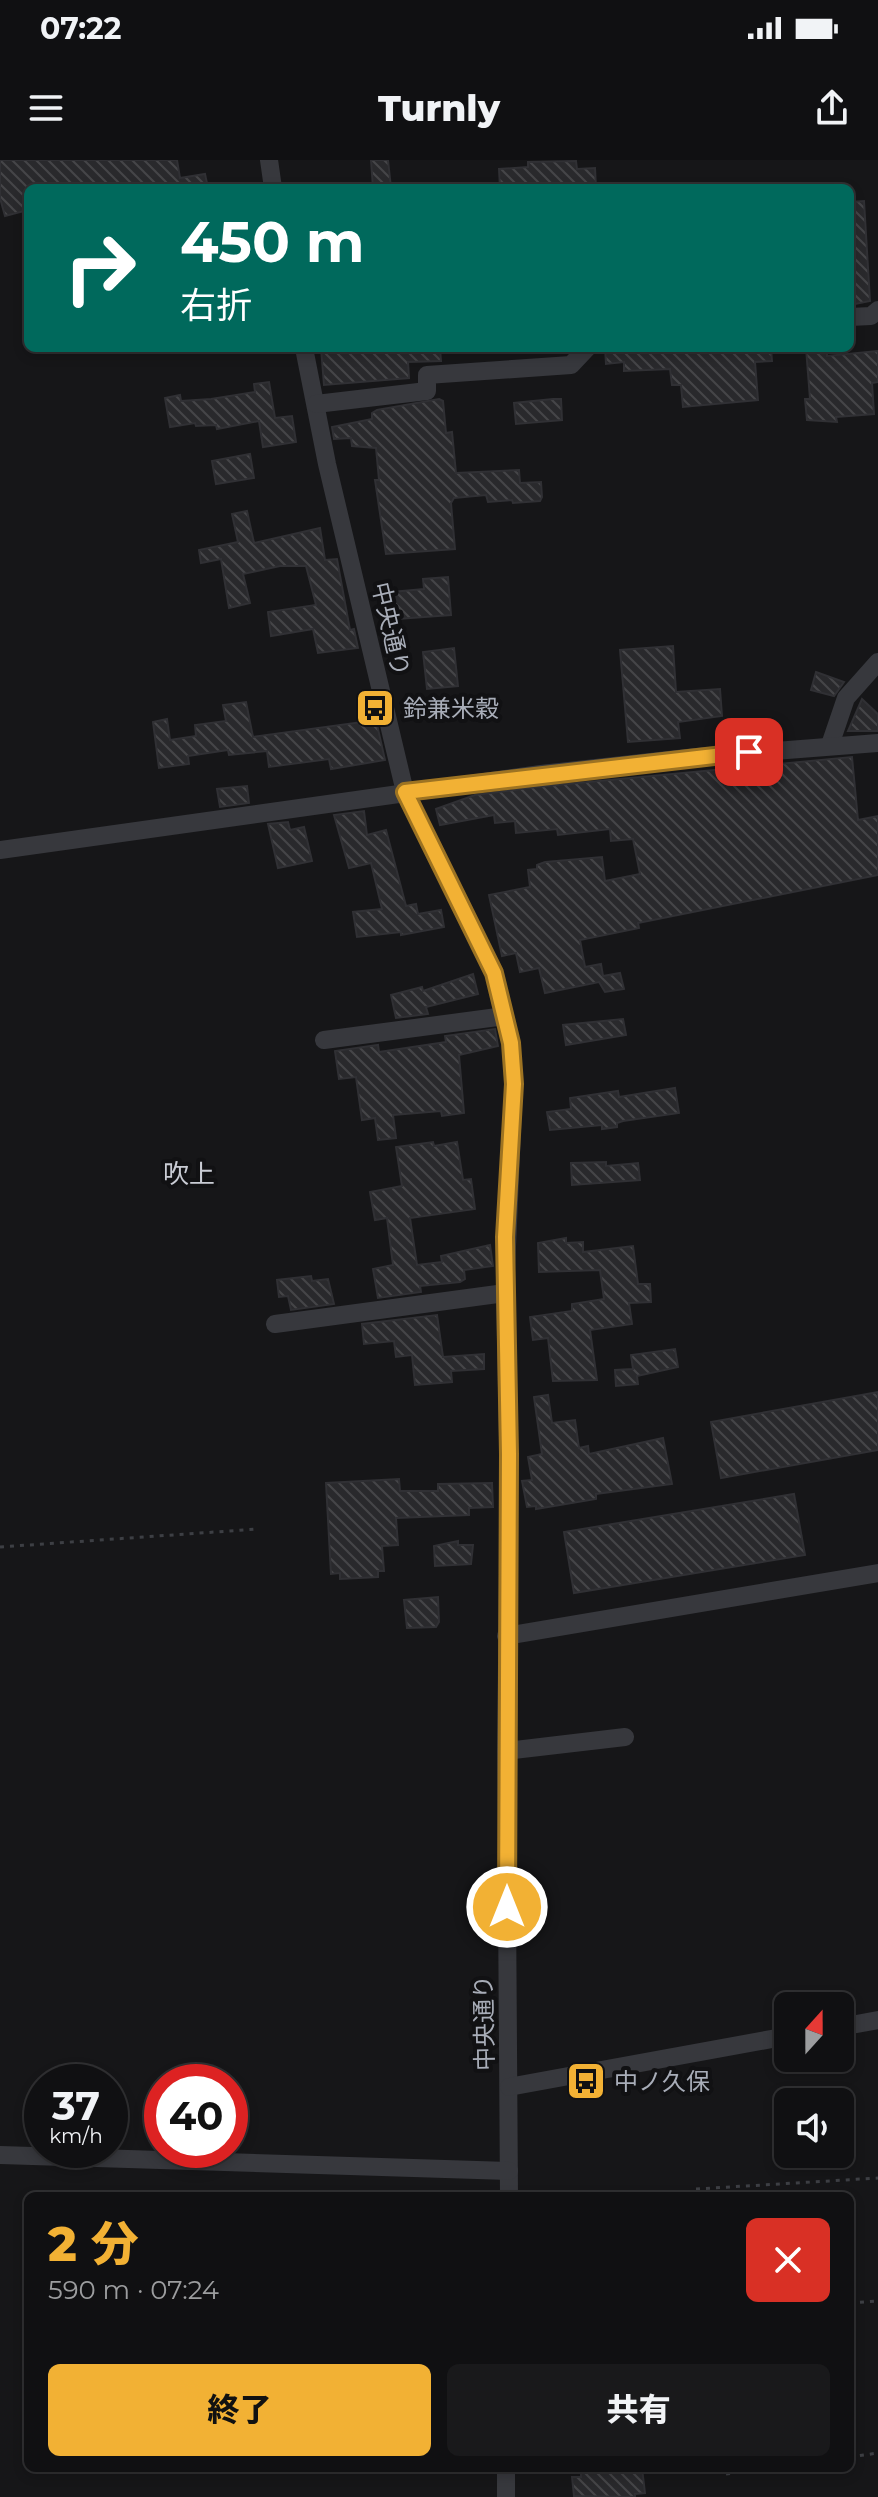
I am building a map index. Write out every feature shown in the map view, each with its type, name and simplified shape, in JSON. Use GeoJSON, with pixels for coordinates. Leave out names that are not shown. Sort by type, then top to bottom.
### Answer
{"type":"FeatureCollection","features":[{"type":"Feature","properties":{"kind":"street"},"geometry":{"type":"LineString","coordinates":[[269,160],[272,184]]}},
{"type":"Feature","properties":{"kind":"street"},"geometry":{"type":"LineString","coordinates":[[854,317],[871,316],[878,310]]}},
{"type":"Feature","properties":{"kind":"street","name":"中央通り"},"geometry":{"type":"LineString","coordinates":[[305,352],[405,792],[494,973],[505,1016],[514,1084],[505,1293],[509,1454],[506,1636],[509,2192]]}},
{"type":"Feature","properties":{"kind":"street"},"geometry":{"type":"LineString","coordinates":[[316,404],[427,391],[427,375],[571,365],[583,352]]}},
{"type":"Feature","properties":{"kind":"street"},"geometry":{"type":"LineString","coordinates":[[830,745],[846,698],[878,662]]}},
{"type":"Feature","properties":{"kind":"street"},"geometry":{"type":"LineString","coordinates":[[0,850],[405,792],[661,760],[878,743]]}},
{"type":"Feature","properties":{"kind":"street"},"geometry":{"type":"LineString","coordinates":[[324,1040],[505,1016]]}},
{"type":"Feature","properties":{"kind":"street"},"geometry":{"type":"LineString","coordinates":[[275,1324],[505,1293]]}},
{"type":"Feature","properties":{"kind":"street"},"geometry":{"type":"LineString","coordinates":[[506,1636],[878,1573]]}},
{"type":"Feature","properties":{"kind":"street"},"geometry":{"type":"LineString","coordinates":[[506,1751],[625,1737]]}},
{"type":"Feature","properties":{"kind":"street"},"geometry":{"type":"LineString","coordinates":[[854,2024],[878,2020]]}},
{"type":"Feature","properties":{"kind":"street"},"geometry":{"type":"LineString","coordinates":[[509,2087],[774,2039]]}},
{"type":"Feature","properties":{"kind":"street"},"geometry":{"type":"LineString","coordinates":[[0,2155],[509,2171]]}},
{"type":"Feature","properties":{"kind":"street"},"geometry":{"type":"LineString","coordinates":[[506,2472],[506,2497]]}},
{"type":"Feature","properties":{"kind":"path"},"geometry":{"type":"LineString","coordinates":[[0,1547],[258,1529]]}},
{"type":"Feature","properties":{"kind":"path"},"geometry":{"type":"LineString","coordinates":[[696,2189],[878,2178]]}},
{"type":"Feature","properties":{"kind":"path"},"geometry":{"type":"LineString","coordinates":[[854,2303],[878,2301]]}},
{"type":"Feature","properties":{"kind":"path"},"geometry":{"type":"LineString","coordinates":[[854,2456],[878,2453]]}},
{"type":"Feature","properties":{"kind":"path"},"geometry":{"type":"LineString","coordinates":[[726,2474],[740,2472]]}},
{"type":"Feature","properties":{"kind":"building"},"geometry":{"type":"Polygon","coordinates":[[[0,160],[177,160],[180,178],[205,174],[207,184],[24,184],[24,211],[5,216],[0,198],[0,160]]]}},
{"type":"Feature","properties":{"kind":"building"},"geometry":{"type":"Polygon","coordinates":[[[371,160],[388,160],[391,184],[373,184],[371,160]]]}},
{"type":"Feature","properties":{"kind":"building"},"geometry":{"type":"Polygon","coordinates":[[[576,161],[577,169],[595,168],[596,184],[500,184],[499,169],[528,167],[528,162],[576,161]]]}},
{"type":"Feature","properties":{"kind":"building"},"geometry":{"type":"Polygon","coordinates":[[[864,201],[870,301],[854,304],[854,202],[864,201]]]}},
{"type":"Feature","properties":{"kind":"building"},"geometry":{"type":"Polygon","coordinates":[[[878,351],[878,382],[872,383],[874,414],[836,417],[837,422],[807,420],[805,399],[810,399],[806,352],[827,352],[827,356],[878,351]]]}},
{"type":"Feature","properties":{"kind":"building"},"geometry":{"type":"Polygon","coordinates":[[[321,352],[440,352],[441,361],[408,362],[409,378],[324,385],[321,352]]]}},
{"type":"Feature","properties":{"kind":"building"},"geometry":{"type":"Polygon","coordinates":[[[605,352],[771,352],[772,361],[755,362],[758,400],[683,407],[681,385],[672,385],[670,369],[624,371],[624,362],[606,364],[605,352]]]}},
{"type":"Feature","properties":{"kind":"building"},"geometry":{"type":"Polygon","coordinates":[[[269,382],[275,418],[292,416],[296,442],[263,447],[259,421],[217,429],[216,425],[196,426],[195,423],[170,427],[165,398],[180,395],[181,401],[211,399],[255,392],[254,384],[269,382]]]}},
{"type":"Feature","properties":{"kind":"building"},"geometry":{"type":"Polygon","coordinates":[[[439,399],[443,401],[446,433],[452,432],[456,473],[519,470],[520,483],[541,482],[542,497],[540,501],[513,503],[512,500],[488,502],[486,495],[454,498],[451,503],[455,549],[386,554],[375,480],[379,480],[376,448],[352,446],[351,438],[334,439],[332,427],[372,419],[372,413],[377,410],[439,399]]]}},
{"type":"Feature","properties":{"kind":"building"},"geometry":{"type":"Polygon","coordinates":[[[561,399],[562,420],[516,424],[514,403],[561,399]]]}},
{"type":"Feature","properties":{"kind":"building"},"geometry":{"type":"Polygon","coordinates":[[[250,454],[254,478],[216,484],[212,461],[250,454]]]}},
{"type":"Feature","properties":{"kind":"building"},"geometry":{"type":"Polygon","coordinates":[[[247,511],[254,543],[320,528],[325,560],[337,559],[350,630],[354,629],[358,648],[318,653],[313,629],[271,636],[268,612],[316,605],[306,566],[280,566],[243,574],[250,603],[229,608],[221,559],[201,563],[199,550],[238,542],[232,514],[247,511]]]}},
{"type":"Feature","properties":{"kind":"building"},"geometry":{"type":"Polygon","coordinates":[[[448,577],[451,615],[384,620],[381,593],[424,589],[423,579],[448,577]]]}},
{"type":"Feature","properties":{"kind":"building"},"geometry":{"type":"Polygon","coordinates":[[[673,646],[676,692],[720,689],[722,716],[678,722],[680,738],[628,742],[620,650],[673,646]]]}},
{"type":"Feature","properties":{"kind":"building"},"geometry":{"type":"Polygon","coordinates":[[[454,648],[458,686],[427,689],[423,652],[454,648]]]}},
{"type":"Feature","properties":{"kind":"building"},"geometry":{"type":"Polygon","coordinates":[[[816,672],[844,682],[834,696],[811,690],[816,672]]]}},
{"type":"Feature","properties":{"kind":"building"},"geometry":{"type":"Polygon","coordinates":[[[862,699],[878,714],[878,731],[848,731],[862,699]]]}},
{"type":"Feature","properties":{"kind":"building"},"geometry":{"type":"Polygon","coordinates":[[[246,702],[253,737],[376,720],[385,760],[331,769],[329,759],[269,767],[267,751],[229,755],[228,750],[188,756],[189,764],[159,768],[153,722],[167,719],[170,740],[196,736],[195,725],[226,721],[223,705],[246,702]]]}},
{"type":"Feature","properties":{"kind":"building"},"geometry":{"type":"Polygon","coordinates":[[[852,757],[858,820],[878,816],[878,875],[638,923],[639,928],[580,940],[585,967],[601,964],[603,976],[620,973],[624,989],[605,992],[599,982],[545,993],[539,968],[520,972],[516,953],[502,956],[489,895],[530,887],[528,870],[537,869],[537,865],[545,862],[602,857],[605,881],[640,874],[633,839],[611,841],[610,829],[558,835],[557,829],[516,833],[515,821],[495,823],[494,815],[440,825],[436,809],[475,795],[536,787],[852,757]]]}},
{"type":"Feature","properties":{"kind":"building"},"geometry":{"type":"Polygon","coordinates":[[[247,786],[249,803],[220,807],[217,789],[247,786]]]}},
{"type":"Feature","properties":{"kind":"building"},"geometry":{"type":"Polygon","coordinates":[[[364,811],[367,835],[386,830],[406,906],[416,904],[418,914],[441,910],[444,927],[401,935],[401,932],[357,937],[353,912],[382,909],[371,863],[349,868],[334,815],[364,811]]]}},
{"type":"Feature","properties":{"kind":"building"},"geometry":{"type":"Polygon","coordinates":[[[288,822],[290,830],[304,827],[312,861],[278,868],[268,824],[288,822]]]}},
{"type":"Feature","properties":{"kind":"building"},"geometry":{"type":"Polygon","coordinates":[[[473,974],[478,994],[426,1007],[428,1014],[396,1018],[391,995],[422,987],[423,991],[473,974]]]}},
{"type":"Feature","properties":{"kind":"building"},"geometry":{"type":"Polygon","coordinates":[[[623,1019],[626,1035],[566,1045],[563,1025],[623,1019]]]}},
{"type":"Feature","properties":{"kind":"building"},"geometry":{"type":"Polygon","coordinates":[[[495,1029],[498,1046],[459,1055],[464,1113],[442,1116],[441,1111],[393,1115],[396,1138],[378,1140],[375,1118],[362,1120],[356,1077],[339,1079],[335,1051],[378,1045],[379,1052],[446,1042],[445,1036],[495,1029]]]}},
{"type":"Feature","properties":{"kind":"building"},"geometry":{"type":"Polygon","coordinates":[[[675,1088],[679,1113],[623,1121],[617,1123],[617,1127],[602,1129],[602,1125],[550,1130],[547,1112],[571,1109],[570,1098],[618,1091],[619,1097],[675,1088]]]}},
{"type":"Feature","properties":{"kind":"building"},"geometry":{"type":"Polygon","coordinates":[[[433,1142],[434,1146],[457,1142],[463,1180],[471,1179],[475,1209],[410,1218],[417,1265],[442,1262],[441,1256],[490,1245],[493,1266],[464,1270],[465,1279],[460,1282],[420,1286],[421,1292],[378,1298],[373,1269],[393,1265],[387,1218],[375,1220],[370,1192],[402,1186],[396,1147],[433,1142]]]}},
{"type":"Feature","properties":{"kind":"building"},"geometry":{"type":"Polygon","coordinates":[[[606,1162],[606,1166],[638,1163],[640,1180],[572,1185],[571,1163],[606,1162]]]}},
{"type":"Feature","properties":{"kind":"building"},"geometry":{"type":"Polygon","coordinates":[[[566,1238],[566,1243],[583,1242],[583,1252],[633,1246],[638,1284],[650,1284],[651,1302],[629,1303],[632,1324],[590,1330],[597,1380],[553,1381],[548,1338],[533,1340],[530,1317],[572,1311],[572,1304],[604,1299],[600,1270],[539,1272],[538,1243],[566,1238]]]}},
{"type":"Feature","properties":{"kind":"building"},"geometry":{"type":"Polygon","coordinates":[[[311,1276],[312,1281],[328,1279],[334,1304],[291,1310],[288,1296],[279,1297],[277,1280],[311,1276]]]}},
{"type":"Feature","properties":{"kind":"building"},"geometry":{"type":"Polygon","coordinates":[[[437,1315],[443,1357],[484,1354],[484,1369],[451,1371],[452,1382],[415,1385],[412,1355],[396,1357],[394,1341],[364,1344],[362,1324],[437,1315]]]}},
{"type":"Feature","properties":{"kind":"building"},"geometry":{"type":"Polygon","coordinates":[[[675,1349],[678,1367],[637,1376],[638,1384],[616,1386],[615,1370],[633,1369],[631,1355],[675,1349]]]}},
{"type":"Feature","properties":{"kind":"building"},"geometry":{"type":"Polygon","coordinates":[[[878,1392],[878,1450],[721,1478],[711,1422],[878,1392]]]}},
{"type":"Feature","properties":{"kind":"building"},"geometry":{"type":"Polygon","coordinates":[[[548,1395],[552,1423],[575,1420],[579,1448],[588,1446],[589,1454],[663,1438],[672,1484],[596,1494],[596,1499],[536,1509],[536,1506],[527,1507],[522,1481],[532,1480],[528,1457],[542,1454],[534,1397],[548,1395]]]}},
{"type":"Feature","properties":{"kind":"building"},"geometry":{"type":"Polygon","coordinates":[[[399,1479],[400,1491],[438,1491],[438,1484],[492,1483],[493,1507],[469,1508],[469,1515],[396,1518],[398,1545],[382,1546],[384,1571],[378,1571],[378,1577],[340,1579],[340,1573],[331,1574],[326,1483],[399,1479]]]}},
{"type":"Feature","properties":{"kind":"building"},"geometry":{"type":"Polygon","coordinates":[[[794,1494],[805,1555],[574,1593],[564,1532],[794,1494]]]}},
{"type":"Feature","properties":{"kind":"building"},"geometry":{"type":"Polygon","coordinates":[[[458,1541],[458,1545],[473,1545],[471,1564],[435,1566],[434,1546],[458,1541]]]}},
{"type":"Feature","properties":{"kind":"building"},"geometry":{"type":"Polygon","coordinates":[[[438,1597],[439,1622],[436,1627],[407,1628],[404,1600],[438,1597]]]}},
{"type":"Feature","properties":{"kind":"building"},"geometry":{"type":"Polygon","coordinates":[[[581,2472],[642,2472],[645,2493],[635,2494],[635,2497],[574,2496],[572,2477],[581,2477],[581,2472]]]}},
{"type":"Feature","properties":{"kind":"place","name":"鈴兼米穀"},"geometry":{"type":"Point","coordinates":[375,708]}},
{"type":"Feature","properties":{"kind":"place","name":"中ノ久保"},"geometry":{"type":"Point","coordinates":[586,2081]}},
{"type":"Feature","properties":{"kind":"district","name":"吹上"},"geometry":{"type":"Point","coordinates":[189,1174]}},
{"type":"Feature","properties":{"kind":"route"},"geometry":{"type":"LineString","coordinates":[[507,1907],[509,1422],[505,1237],[514,1084],[511,1043],[494,973],[405,792],[631,763],[749,752]]}}]}
